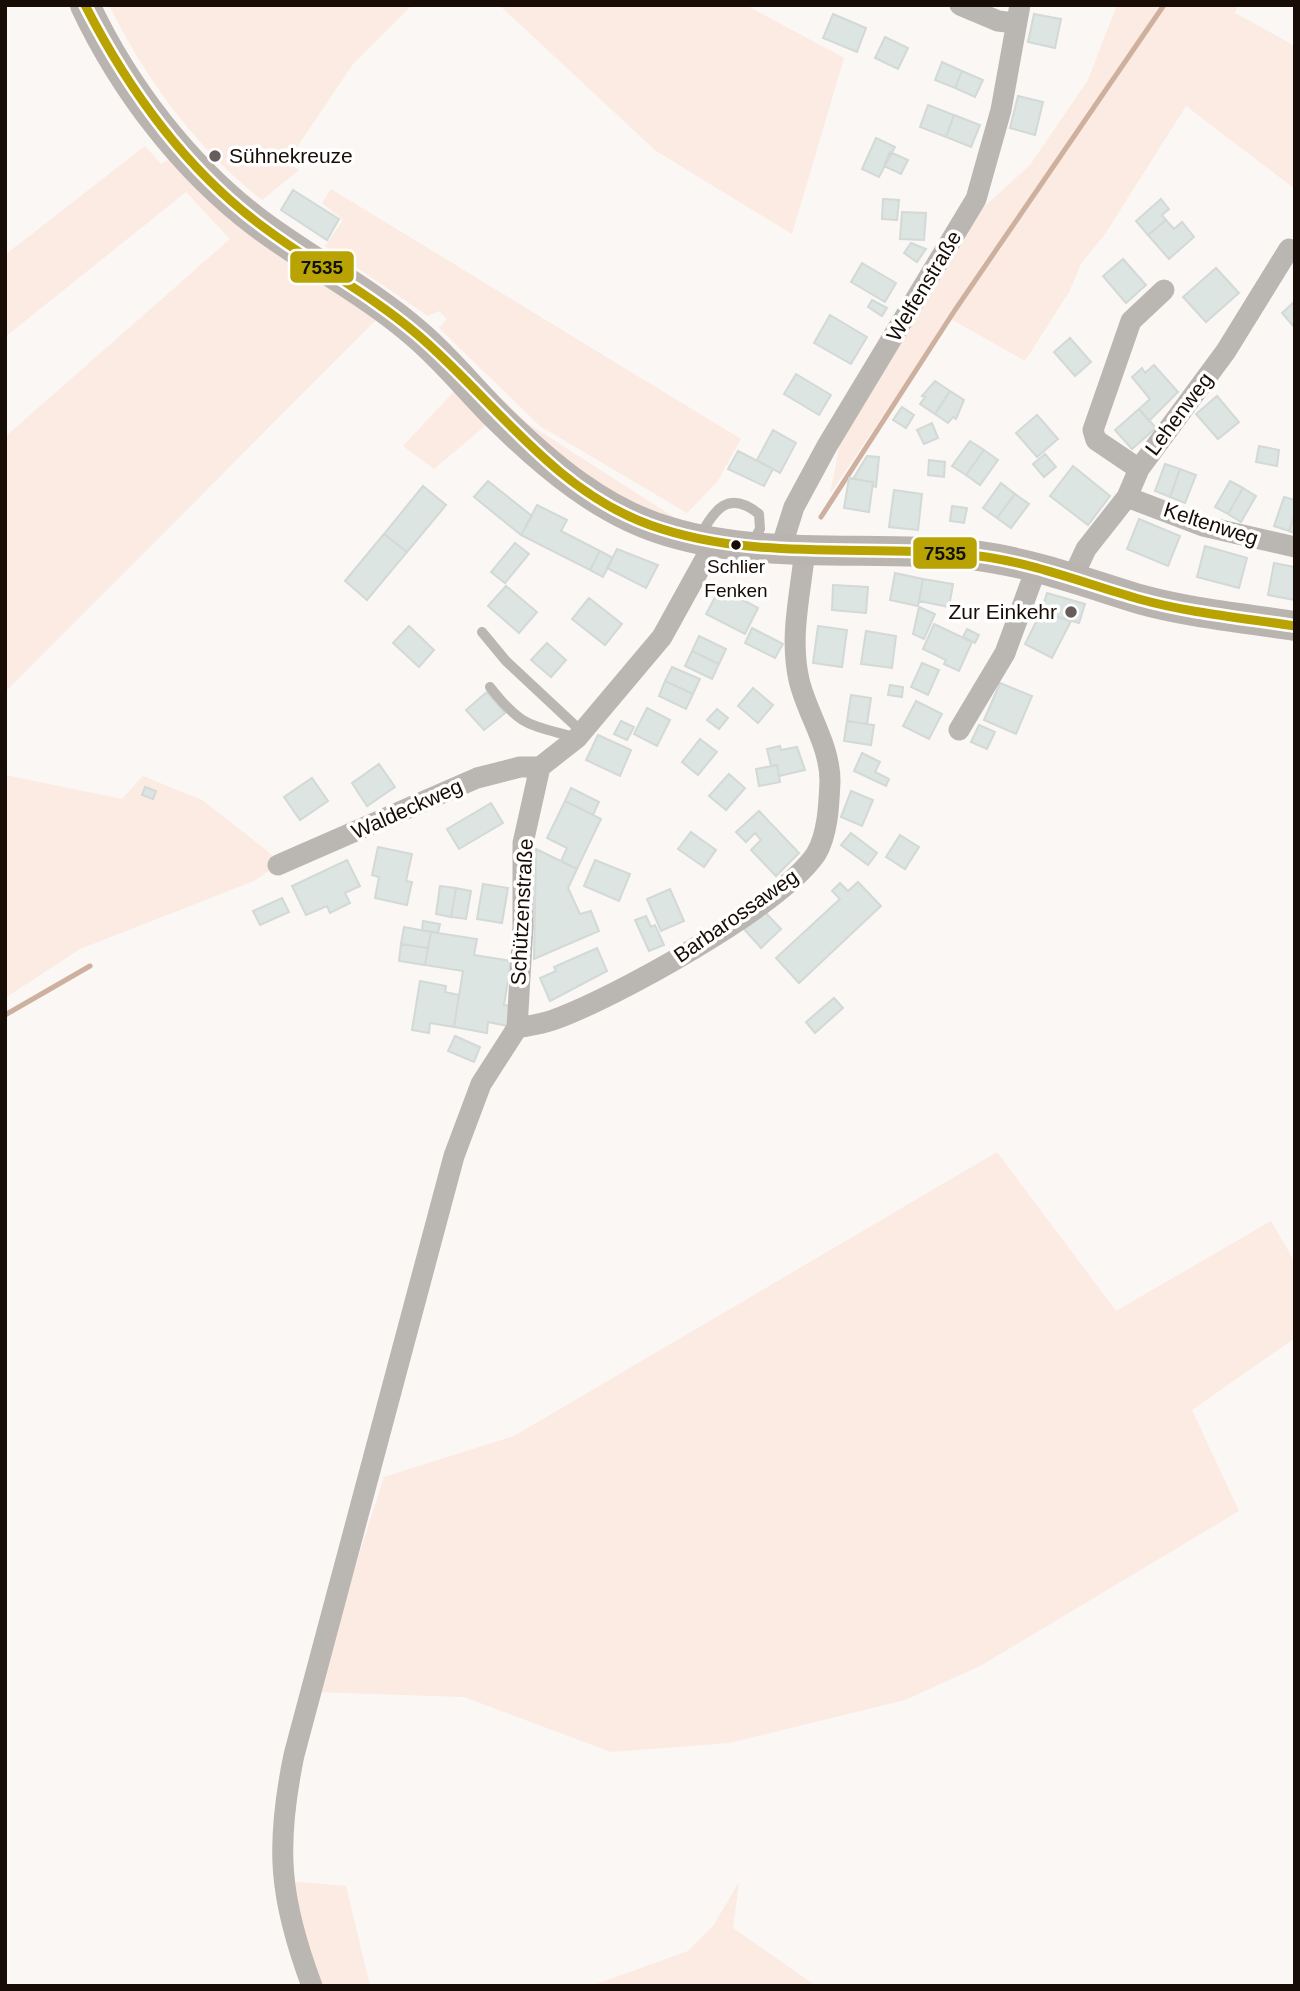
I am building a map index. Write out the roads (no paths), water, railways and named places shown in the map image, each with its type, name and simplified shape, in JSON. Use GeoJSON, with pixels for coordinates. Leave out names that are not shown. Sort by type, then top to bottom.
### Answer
{"type":"FeatureCollection","features":[{"type":"Feature","properties":{"kind":"main road"},"geometry":{"type":"LineString","coordinates":[[85,5],[132,88],[173,142],[207,178],[256,222],[412,330],[497,416],[582,489],[622,512],[669,532],[707,540],[793,548],[900,549],[982,556],[1184,609],[1295,626]]}},
{"type":"Feature","properties":{"kind":"street"},"geometry":{"type":"LineString","coordinates":[[960,5],[998,21],[1018,14]]}},
{"type":"Feature","properties":{"kind":"street","name":"Welfenstraße"},"geometry":{"type":"LineString","coordinates":[[793,548],[794,507],[827,446],[976,199],[1001,110],[1018,14]]}},
{"type":"Feature","properties":{"kind":"street","name":"Lehenweg"},"geometry":{"type":"LineString","coordinates":[[1072,579],[1086,549],[1127,497],[1139,469],[1226,351],[1289,250]]}},
{"type":"Feature","properties":{"kind":"street"},"geometry":{"type":"LineString","coordinates":[[1139,469],[1096,440],[1094,425],[1131,321],[1164,290]]}},
{"type":"Feature","properties":{"kind":"street","name":"Keltenweg"},"geometry":{"type":"LineString","coordinates":[[1127,497],[1203,526],[1295,547]]}},
{"type":"Feature","properties":{"kind":"street"},"geometry":{"type":"LineString","coordinates":[[540,767],[580,735],[663,637],[707,540]]}},
{"type":"Feature","properties":{"kind":"street","name":"Barbarossaweg"},"geometry":{"type":"LineString","coordinates":[[517,1028],[552,1021],[600,999],[703,943],[801,873],[817,851],[826,824],[830,779],[825,749],[799,679],[794,643],[793,548]]}},
{"type":"Feature","properties":{"kind":"street"},"geometry":{"type":"LineString","coordinates":[[959,730],[1005,653],[1036,569]]}},
{"type":"Feature","properties":{"kind":"street","name":"Schützenstraße"},"geometry":{"type":"LineString","coordinates":[[312,1986],[289,1913],[281,1874],[283,1807],[294,1755],[454,1156],[481,1084],[517,1028],[523,926],[523,843],[540,767]]}},
{"type":"Feature","properties":{"kind":"street","name":"Waldeckweg"},"geometry":{"type":"LineString","coordinates":[[278,865],[477,778],[520,768],[540,767]]}},
{"type":"Feature","properties":{"kind":"lane"},"geometry":{"type":"LineString","coordinates":[[707,540],[712,513],[732,502],[746,503],[759,514],[760,529],[751,545]]}},
{"type":"Feature","properties":{"kind":"lane"},"geometry":{"type":"LineString","coordinates":[[482,632],[506,661],[580,735]]}},
{"type":"Feature","properties":{"kind":"lane"},"geometry":{"type":"LineString","coordinates":[[490,687],[512,715],[523,723],[580,735]]}},
{"type":"Feature","properties":{"kind":"waterway"},"geometry":{"type":"LineString","coordinates":[[821,517],[955,310],[1164,5]]}},
{"type":"Feature","properties":{"kind":"waterway"},"geometry":{"type":"LineString","coordinates":[[5,1015],[90,966]]}},
{"type":"Feature","properties":{"kind":"place","name":"Sühnekreuze"},"geometry":{"type":"Point","coordinates":[215,156]}},
{"type":"Feature","properties":{"kind":"place","name":"Schlier Fenken"},"geometry":{"type":"Point","coordinates":[736,545]}},
{"type":"Feature","properties":{"kind":"place","name":"Zur Einkehr"},"geometry":{"type":"Point","coordinates":[1071,612]}}]}
